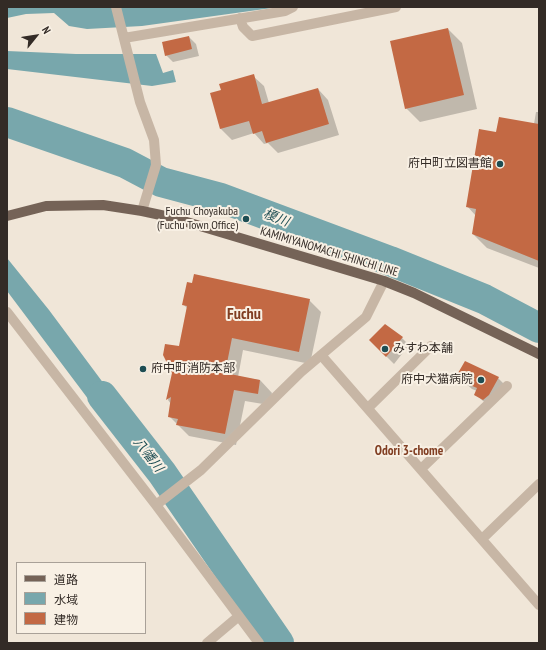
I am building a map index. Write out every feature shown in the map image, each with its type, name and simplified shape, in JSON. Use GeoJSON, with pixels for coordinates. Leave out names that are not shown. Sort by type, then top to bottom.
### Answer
{"type":"FeatureCollection","features":[{"type":"Feature","properties":{"kind":"main road","name":"KAMIMIYANOMACHI SHINCHI LINE"},"geometry":{"type":"LineString","coordinates":[[7,216],[46,206],[102,205],[170,217],[384,281],[414,293],[539,354]]}},
{"type":"Feature","properties":{"kind":"street"},"geometry":{"type":"LineString","coordinates":[[116,7],[140,102],[154,140],[156,165],[142,211]]}},
{"type":"Feature","properties":{"kind":"street"},"geometry":{"type":"LineString","coordinates":[[124,34],[240,18],[285,10],[293,7]]}},
{"type":"Feature","properties":{"kind":"street"},"geometry":{"type":"LineString","coordinates":[[240,18],[243,27],[252,36],[396,7]]}},
{"type":"Feature","properties":{"kind":"street"},"geometry":{"type":"LineString","coordinates":[[156,505],[201,470],[301,372],[366,317],[384,281]]}},
{"type":"Feature","properties":{"kind":"street"},"geometry":{"type":"LineString","coordinates":[[7,312],[156,505],[258,643]]}},
{"type":"Feature","properties":{"kind":"street"},"geometry":{"type":"LineString","coordinates":[[368,408],[431,346]]}},
{"type":"Feature","properties":{"kind":"street"},"geometry":{"type":"LineString","coordinates":[[321,355],[539,605]]}},
{"type":"Feature","properties":{"kind":"street"},"geometry":{"type":"LineString","coordinates":[[421,469],[507,386]]}},
{"type":"Feature","properties":{"kind":"street"},"geometry":{"type":"LineString","coordinates":[[482,539],[539,484]]}},
{"type":"Feature","properties":{"kind":"street"},"geometry":{"type":"LineString","coordinates":[[207,643],[239,616]]}},
{"type":"Feature","properties":{"kind":"water"},"geometry":{"type":"Polygon","coordinates":[[[7,7],[279,7],[142,26],[87,29],[69,26],[54,13],[26,14],[7,18],[7,7]]]}},
{"type":"Feature","properties":{"kind":"water"},"geometry":{"type":"Polygon","coordinates":[[[7,51],[76,54],[156,54],[163,73],[173,70],[176,82],[152,86],[7,69],[7,51]]]}},
{"type":"Feature","properties":{"kind":"water"},"geometry":{"type":"Polygon","coordinates":[[[7,258],[49,310],[133,423],[116,436],[7,291],[7,258]]]}},
{"type":"Feature","properties":{"kind":"building"},"geometry":{"type":"Polygon","coordinates":[[[448,28],[464,95],[405,109],[390,41],[448,28]]]}},
{"type":"Feature","properties":{"kind":"building"},"geometry":{"type":"Polygon","coordinates":[[[189,36],[192,49],[165,56],[162,42],[189,36]]]}},
{"type":"Feature","properties":{"kind":"building"},"geometry":{"type":"Polygon","coordinates":[[[254,74],[262,104],[318,88],[329,124],[266,143],[262,131],[253,134],[249,121],[220,129],[210,93],[221,90],[219,84],[254,74]]]}},
{"type":"Feature","properties":{"kind":"building"},"geometry":{"type":"Polygon","coordinates":[[[499,117],[539,124],[539,261],[472,234],[476,209],[466,207],[479,129],[496,132],[499,117]]]}},
{"type":"Feature","properties":{"kind":"building"},"geometry":{"type":"Polygon","coordinates":[[[194,274],[310,299],[299,352],[232,338],[225,373],[260,380],[258,394],[234,390],[225,434],[176,425],[178,419],[168,417],[171,397],[166,400],[172,373],[163,355],[165,344],[179,346],[187,306],[182,305],[187,282],[192,283],[194,274]]]}},
{"type":"Feature","properties":{"kind":"building","name":"みすわ本舗"},"geometry":{"type":"Polygon","coordinates":[[[385,324],[403,337],[386,357],[369,340],[385,324]]]}},
{"type":"Feature","properties":{"kind":"building","name":"府中犬猫病院"},"geometry":{"type":"Polygon","coordinates":[[[465,361],[499,377],[489,395],[483,400],[474,395],[477,388],[463,382],[465,376],[458,373],[465,361]]]}},
{"type":"Feature","properties":{"kind":"waterway","name":"榎川"},"geometry":{"type":"LineString","coordinates":[[7,122],[125,163],[161,182],[221,198],[390,261],[484,299],[539,328]]}},
{"type":"Feature","properties":{"kind":"waterway","name":"八幡川"},"geometry":{"type":"LineString","coordinates":[[102,396],[162,473],[279,643]]}},
{"type":"Feature","properties":{"kind":"place","name":"府中町立図書館"},"geometry":{"type":"Point","coordinates":[500,164]}},
{"type":"Feature","properties":{"kind":"place","name":"Fuchu Choyakuba (Fuchu Town Office)"},"geometry":{"type":"Point","coordinates":[246,219]}},
{"type":"Feature","properties":{"kind":"place","name":"みすわ本舗"},"geometry":{"type":"Point","coordinates":[385,349]}},
{"type":"Feature","properties":{"kind":"place","name":"府中町消防本部"},"geometry":{"type":"Point","coordinates":[143,369]}},
{"type":"Feature","properties":{"kind":"place","name":"府中犬猫病院"},"geometry":{"type":"Point","coordinates":[481,380]}},
{"type":"Feature","properties":{"kind":"district","name":"Fuchu"},"geometry":{"type":"Point","coordinates":[244,314]}},
{"type":"Feature","properties":{"kind":"district","name":"Odori 3-chome"},"geometry":{"type":"Point","coordinates":[409,451]}}]}
